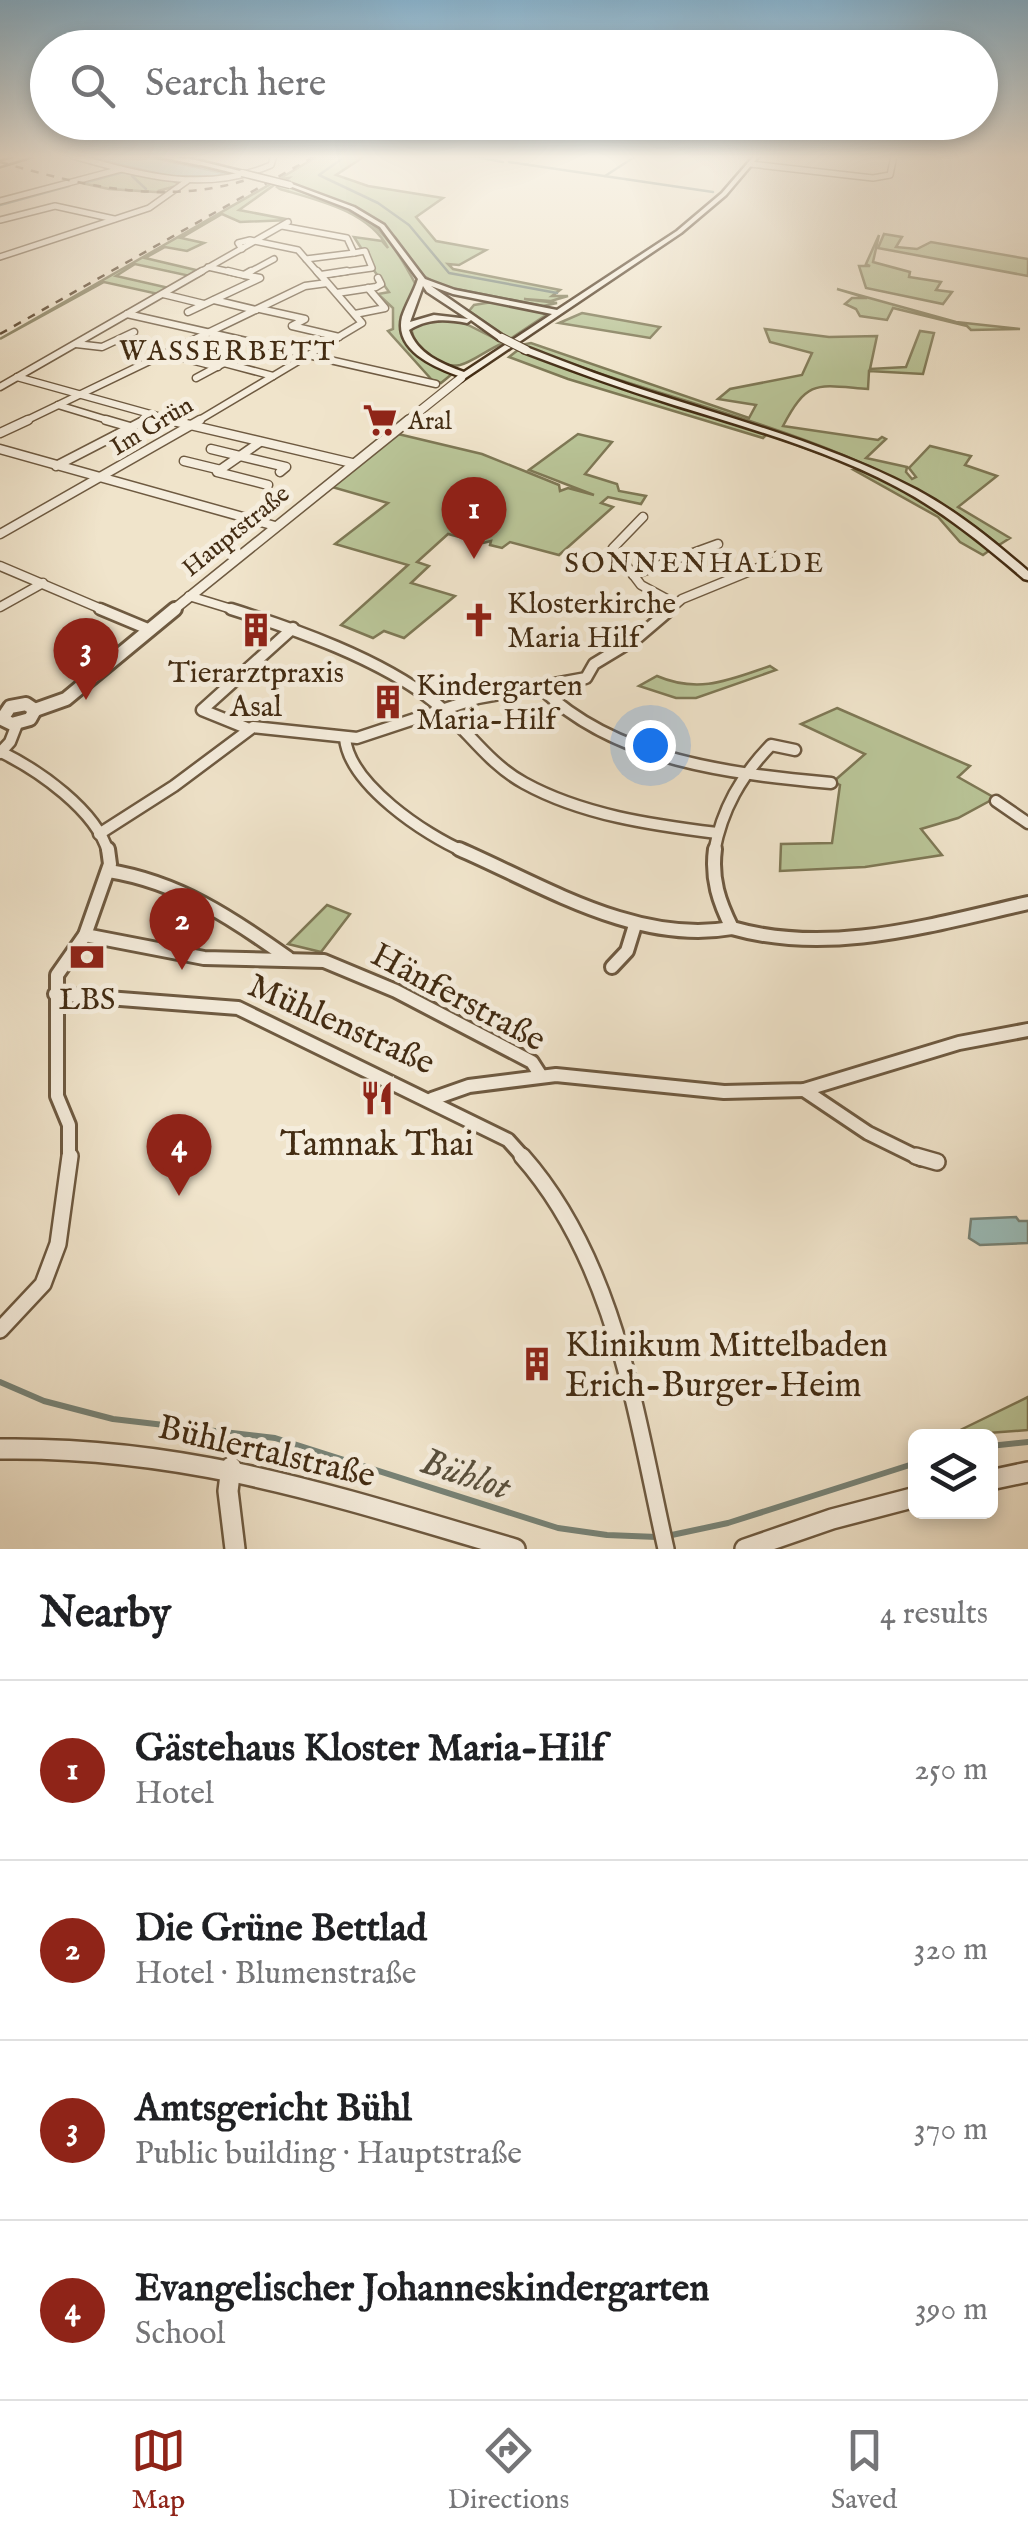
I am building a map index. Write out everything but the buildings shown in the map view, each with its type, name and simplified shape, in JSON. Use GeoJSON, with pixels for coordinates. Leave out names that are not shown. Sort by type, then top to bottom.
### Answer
{"type":"FeatureCollection","features":[{"type":"Feature","properties":{"kind":"main road"},"geometry":{"type":"LineString","coordinates":[[382,228],[392,236],[420,279],[470,321],[526,350],[600,378],[827,451],[913,490],[978,534],[1028,577]]}},
{"type":"Feature","properties":{"kind":"main road"},"geometry":{"type":"LineString","coordinates":[[466,375],[649,256],[684,228]]}},
{"type":"Feature","properties":{"kind":"main road"},"geometry":{"type":"LineString","coordinates":[[420,279],[454,292],[560,313]]}},
{"type":"Feature","properties":{"kind":"main road"},"geometry":{"type":"LineString","coordinates":[[420,279],[405,329],[412,345],[435,363],[466,375]]}},
{"type":"Feature","properties":{"kind":"main road"},"geometry":{"type":"LineString","coordinates":[[470,321],[466,307],[489,301],[560,313]]}},
{"type":"Feature","properties":{"kind":"main road"},"geometry":{"type":"LineString","coordinates":[[542,307],[574,303]]}},
{"type":"Feature","properties":{"kind":"main road"},"geometry":{"type":"LineString","coordinates":[[405,329],[417,320],[434,317],[470,321]]}},
{"type":"Feature","properties":{"kind":"main road"},"geometry":{"type":"LineString","coordinates":[[451,366],[490,359]]}},
{"type":"Feature","properties":{"kind":"main road"},"geometry":{"type":"LineString","coordinates":[[435,363],[466,375]]}},
{"type":"Feature","properties":{"kind":"street"},"geometry":{"type":"LineString","coordinates":[[0,258],[90,228]]}},
{"type":"Feature","properties":{"kind":"street"},"geometry":{"type":"LineString","coordinates":[[0,387],[277,228]]}},
{"type":"Feature","properties":{"kind":"street"},"geometry":{"type":"LineString","coordinates":[[301,228],[346,238],[354,253]]}},
{"type":"Feature","properties":{"kind":"street"},"geometry":{"type":"LineString","coordinates":[[294,248],[322,234]]}},
{"type":"Feature","properties":{"kind":"street"},"geometry":{"type":"LineString","coordinates":[[254,241],[294,248],[355,314]]}},
{"type":"Feature","properties":{"kind":"street"},"geometry":{"type":"LineString","coordinates":[[306,259],[365,251],[372,268],[321,275]]}},
{"type":"Feature","properties":{"kind":"street"},"geometry":{"type":"LineString","coordinates":[[247,275],[274,259]]}},
{"type":"Feature","properties":{"kind":"street"},"geometry":{"type":"LineString","coordinates":[[188,312],[260,278],[208,267]]}},
{"type":"Feature","properties":{"kind":"street"},"geometry":{"type":"LineString","coordinates":[[337,292],[381,284],[378,278]]}},
{"type":"Feature","properties":{"kind":"street"},"geometry":{"type":"LineString","coordinates":[[0,432],[305,286],[327,283]]}},
{"type":"Feature","properties":{"kind":"street","name":"Im Grün"},"geometry":{"type":"LineString","coordinates":[[0,534],[101,479],[340,337],[362,323],[355,314],[385,308],[368,288]]}},
{"type":"Feature","properties":{"kind":"street"},"geometry":{"type":"LineString","coordinates":[[162,294],[204,304]]}},
{"type":"Feature","properties":{"kind":"street"},"geometry":{"type":"LineString","coordinates":[[214,300],[305,319]]}},
{"type":"Feature","properties":{"kind":"street"},"geometry":{"type":"LineString","coordinates":[[127,314],[436,384]]}},
{"type":"Feature","properties":{"kind":"street"},"geometry":{"type":"LineString","coordinates":[[315,314],[289,328],[340,337]]}},
{"type":"Feature","properties":{"kind":"street"},"geometry":{"type":"LineString","coordinates":[[75,344],[97,348],[134,332]]}},
{"type":"Feature","properties":{"kind":"street"},"geometry":{"type":"LineString","coordinates":[[166,354],[218,367]]}},
{"type":"Feature","properties":{"kind":"street"},"geometry":{"type":"LineString","coordinates":[[196,378],[224,363],[273,376]]}},
{"type":"Feature","properties":{"kind":"street","name":"Hauptstraße"},"geometry":{"type":"LineString","coordinates":[[35,710],[31,705],[16,705],[1,716],[7,723],[17,724],[30,719],[35,710],[66,698],[274,526],[466,375]]}},
{"type":"Feature","properties":{"kind":"street"},"geometry":{"type":"LineString","coordinates":[[17,377],[352,464]]}},
{"type":"Feature","properties":{"kind":"street"},"geometry":{"type":"LineString","coordinates":[[58,405],[131,427]]}},
{"type":"Feature","properties":{"kind":"street"},"geometry":{"type":"LineString","coordinates":[[55,466],[154,415]]}},
{"type":"Feature","properties":{"kind":"street"},"geometry":{"type":"LineString","coordinates":[[260,442],[217,472],[268,485]]}},
{"type":"Feature","properties":{"kind":"street"},"geometry":{"type":"LineString","coordinates":[[0,449],[274,526]]}},
{"type":"Feature","properties":{"kind":"street"},"geometry":{"type":"LineString","coordinates":[[211,449],[286,466],[280,472]]}},
{"type":"Feature","properties":{"kind":"street"},"geometry":{"type":"LineString","coordinates":[[184,461],[221,470]]}},
{"type":"Feature","properties":{"kind":"street"},"geometry":{"type":"LineString","coordinates":[[643,516],[613,548],[650,592],[676,604]]}},
{"type":"Feature","properties":{"kind":"street"},"geometry":{"type":"LineString","coordinates":[[633,575],[718,544]]}},
{"type":"Feature","properties":{"kind":"street"},"geometry":{"type":"LineString","coordinates":[[294,628],[202,710],[249,729],[280,727],[345,738],[368,736],[478,698],[586,678],[594,664],[638,638],[676,604],[695,592],[753,572],[777,560],[777,556]]}},
{"type":"Feature","properties":{"kind":"street"},"geometry":{"type":"LineString","coordinates":[[0,566],[148,629]]}},
{"type":"Feature","properties":{"kind":"street"},"geometry":{"type":"LineString","coordinates":[[0,607],[43,583]]}},
{"type":"Feature","properties":{"kind":"street"},"geometry":{"type":"LineString","coordinates":[[189,596],[294,628],[425,695],[494,764],[526,784],[632,820],[717,834]]}},
{"type":"Feature","properties":{"kind":"street"},"geometry":{"type":"LineString","coordinates":[[542,688],[592,727],[655,751],[744,774],[831,783]]}},
{"type":"Feature","properties":{"kind":"street","name":"Hauptstraße"},"geometry":{"type":"LineString","coordinates":[[0,752],[10,742],[17,724]]}},
{"type":"Feature","properties":{"kind":"street"},"geometry":{"type":"LineString","coordinates":[[98,834],[174,786],[249,729]]}},
{"type":"Feature","properties":{"kind":"street"},"geometry":{"type":"LineString","coordinates":[[345,738],[346,750],[388,806],[416,828],[636,925],[675,933],[718,933],[732,928],[777,939],[856,936],[941,923],[1028,903]]}},
{"type":"Feature","properties":{"kind":"street"},"geometry":{"type":"LineString","coordinates":[[732,928],[714,896],[717,834],[744,774],[771,745],[795,750]]}},
{"type":"Feature","properties":{"kind":"street"},"geometry":{"type":"LineString","coordinates":[[0,752],[38,770],[98,834],[107,846],[109,872],[85,935],[58,975],[55,994],[57,1096],[69,1125],[71,1147],[58,1244],[43,1284],[0,1330]]}},
{"type":"Feature","properties":{"kind":"street"},"geometry":{"type":"LineString","coordinates":[[996,801],[1028,824]]}},
{"type":"Feature","properties":{"kind":"street","name":"Hänferstraße"},"geometry":{"type":"LineString","coordinates":[[109,872],[168,885],[240,923],[288,958],[324,961],[369,978],[532,1062],[542,1076],[582,1075],[724,1092],[804,1090],[960,1043],[1028,1030]]}},
{"type":"Feature","properties":{"kind":"street"},"geometry":{"type":"LineString","coordinates":[[612,967],[627,951],[636,925]]}},
{"type":"Feature","properties":{"kind":"street"},"geometry":{"type":"LineString","coordinates":[[85,935],[204,958],[260,962],[288,958]]}},
{"type":"Feature","properties":{"kind":"street","name":"Mühlenstraße"},"geometry":{"type":"LineString","coordinates":[[55,994],[186,1001],[238,1008],[406,1091],[432,1099],[469,1086],[542,1076]]}},
{"type":"Feature","properties":{"kind":"street"},"geometry":{"type":"LineString","coordinates":[[804,1090],[868,1133],[928,1162],[937,1162]]}},
{"type":"Feature","properties":{"kind":"street"},"geometry":{"type":"LineString","coordinates":[[432,1099],[508,1140],[539,1172],[570,1222],[596,1283],[617,1349],[666,1549]]}},
{"type":"Feature","properties":{"kind":"street","name":"Bühlertalstraße"},"geometry":{"type":"LineString","coordinates":[[0,1449],[102,1449],[231,1467],[515,1549]]}},
{"type":"Feature","properties":{"kind":"street"},"geometry":{"type":"LineString","coordinates":[[231,1467],[228,1491],[235,1549]]}},
{"type":"Feature","properties":{"kind":"street"},"geometry":{"type":"LineString","coordinates":[[998,1478],[1028,1472]]}},
{"type":"Feature","properties":{"kind":"street"},"geometry":{"type":"LineString","coordinates":[[746,1549],[908,1498]]}},
{"type":"Feature","properties":{"kind":"green space"},"geometry":{"type":"Polygon","coordinates":[[[198,228],[181,238],[204,243],[187,251],[165,247],[145,258],[200,271],[190,276],[135,264],[116,276],[169,288],[158,294],[104,282],[0,339],[198,228]]]}},
{"type":"Feature","properties":{"kind":"green space"},"geometry":{"type":"Polygon","coordinates":[[[372,228],[390,244],[417,287],[405,331],[413,350],[452,374],[441,383],[432,380],[388,331],[393,329],[393,308],[378,294],[389,292],[373,269],[368,251],[363,251],[354,237],[382,241],[388,248],[372,228]]]}},
{"type":"Feature","properties":{"kind":"green space"},"geometry":{"type":"Polygon","coordinates":[[[385,228],[425,228],[436,241],[486,250],[459,265],[448,264],[453,269],[560,290],[552,296],[568,296],[551,301],[524,299],[557,303],[543,306],[441,286],[424,276],[385,228]]]}},
{"type":"Feature","properties":{"kind":"green space"},"geometry":{"type":"Polygon","coordinates":[[[884,234],[902,237],[896,247],[917,249],[931,242],[1028,259],[1028,276],[878,248],[884,234]]]}},
{"type":"Feature","properties":{"kind":"green space"},"geometry":{"type":"Polygon","coordinates":[[[879,235],[873,262],[910,272],[909,277],[941,282],[936,290],[952,292],[943,304],[866,288],[859,266],[870,266],[866,264],[879,235]]]}},
{"type":"Feature","properties":{"kind":"green space"},"geometry":{"type":"Polygon","coordinates":[[[837,289],[956,322],[1020,329],[971,330],[893,308],[887,320],[860,316],[845,304],[852,298],[867,298],[837,289]]]}},
{"type":"Feature","properties":{"kind":"green space"},"geometry":{"type":"Polygon","coordinates":[[[492,302],[549,313],[510,339],[469,311],[474,305],[492,302]]]}},
{"type":"Feature","properties":{"kind":"green space"},"geometry":{"type":"Polygon","coordinates":[[[582,313],[660,327],[650,338],[559,323],[582,313]]]}},
{"type":"Feature","properties":{"kind":"green space"},"geometry":{"type":"Polygon","coordinates":[[[433,319],[462,322],[504,343],[460,365],[443,364],[422,349],[411,328],[433,319]]]}},
{"type":"Feature","properties":{"kind":"green space"},"geometry":{"type":"Polygon","coordinates":[[[765,329],[829,337],[877,336],[870,369],[906,367],[920,331],[934,333],[923,374],[869,371],[868,389],[816,388],[800,399],[783,426],[878,440],[882,437],[886,439],[866,458],[907,467],[912,479],[916,477],[909,468],[930,446],[971,456],[965,465],[997,476],[958,507],[1010,538],[999,545],[946,507],[890,476],[830,450],[521,345],[531,343],[749,418],[756,405],[718,399],[730,389],[802,375],[812,353],[770,342],[765,329]]]}},
{"type":"Feature","properties":{"kind":"green space"},"geometry":{"type":"Polygon","coordinates":[[[518,350],[799,443],[854,466],[767,434],[763,438],[568,379],[509,357],[518,350]]]}},
{"type":"Feature","properties":{"kind":"green space"},"geometry":{"type":"Polygon","coordinates":[[[398,434],[482,454],[559,485],[560,491],[568,488],[594,495],[529,470],[578,434],[612,442],[585,474],[617,484],[619,491],[646,496],[641,504],[608,497],[601,503],[613,507],[559,555],[510,542],[502,548],[490,545],[491,541],[483,543],[448,534],[417,562],[429,566],[411,583],[455,596],[404,638],[384,631],[373,638],[341,625],[408,565],[335,544],[388,503],[332,487],[398,434]]]}},
{"type":"Feature","properties":{"kind":"green space"},"geometry":{"type":"Polygon","coordinates":[[[863,469],[935,507],[990,550],[983,555],[960,542],[938,517],[854,470],[863,469]]]}},
{"type":"Feature","properties":{"kind":"green space"},"geometry":{"type":"Polygon","coordinates":[[[770,666],[776,670],[696,698],[676,698],[639,686],[657,676],[687,684],[714,683],[770,666]]]}},
{"type":"Feature","properties":{"kind":"green space"},"geometry":{"type":"Polygon","coordinates":[[[837,708],[970,766],[958,777],[995,798],[958,818],[921,829],[942,855],[865,867],[780,871],[781,844],[832,843],[840,785],[833,782],[865,754],[801,724],[837,708]]]}},
{"type":"Feature","properties":{"kind":"green space"},"geometry":{"type":"Polygon","coordinates":[[[327,905],[350,914],[321,952],[288,944],[327,905]]]}},
{"type":"Feature","properties":{"kind":"green space"},"geometry":{"type":"Polygon","coordinates":[[[1028,1397],[1028,1430],[962,1429],[1028,1397]]]}},
{"type":"Feature","properties":{"kind":"water"},"geometry":{"type":"Polygon","coordinates":[[[1016,1217],[1028,1221],[1028,1243],[980,1245],[969,1238],[971,1219],[1016,1217]]]}},
{"type":"Feature","properties":{"kind":"waterway"},"geometry":{"type":"LineString","coordinates":[[412,228],[449,273],[557,293]]}},
{"type":"Feature","properties":{"kind":"waterway","name":"Bühlot"},"geometry":{"type":"LineString","coordinates":[[0,1382],[44,1401],[113,1419],[275,1438],[558,1528],[657,1537]]}},
{"type":"Feature","properties":{"kind":"waterway","name":"Bühlot"},"geometry":{"type":"LineString","coordinates":[[998,1445],[1028,1442]]}},
{"type":"Feature","properties":{"kind":"waterway","name":"Bühlot"},"geometry":{"type":"LineString","coordinates":[[667,1536],[728,1523],[908,1466]]}},
{"type":"Feature","properties":{"kind":"railway"},"geometry":{"type":"LineString","coordinates":[[0,334],[187,228]]}},
{"type":"Feature","properties":{"kind":"place","name":"Aral"},"geometry":{"type":"Point","coordinates":[380,420]}},
{"type":"Feature","properties":{"kind":"place","name":"Gästehaus Kloster Maria-Hilf"},"geometry":{"type":"Point","coordinates":[474,559]}},
{"type":"Feature","properties":{"kind":"place","name":"Klosterkirche Maria Hilf"},"geometry":{"type":"Point","coordinates":[479,620]}},
{"type":"Feature","properties":{"kind":"place","name":"Tierarztpraxis Asal"},"geometry":{"type":"Point","coordinates":[256,630]}},
{"type":"Feature","properties":{"kind":"place","name":"Amtsgericht Bühl"},"geometry":{"type":"Point","coordinates":[86,700]}},
{"type":"Feature","properties":{"kind":"place","name":"Kindergarten Maria-Hilf"},"geometry":{"type":"Point","coordinates":[388,702]}},
{"type":"Feature","properties":{"kind":"place","name":"LBS"},"geometry":{"type":"Point","coordinates":[87,957]}},
{"type":"Feature","properties":{"kind":"place","name":"Die Grüne Bettlad"},"geometry":{"type":"Point","coordinates":[182,970]}},
{"type":"Feature","properties":{"kind":"place","name":"Tamnak Thai"},"geometry":{"type":"Point","coordinates":[377,1098]}},
{"type":"Feature","properties":{"kind":"place","name":"Evangelischer Johanneskindergarten"},"geometry":{"type":"Point","coordinates":[179,1196]}},
{"type":"Feature","properties":{"kind":"place","name":"Klinikum Mittelbaden Erich-Burger-Heim"},"geometry":{"type":"Point","coordinates":[537,1364]}},
{"type":"Feature","properties":{"kind":"district","name":"WASSERBETT"},"geometry":{"type":"Point","coordinates":[228,350]}},
{"type":"Feature","properties":{"kind":"district","name":"SONNENHALDE"},"geometry":{"type":"Point","coordinates":[695,562]}}]}
